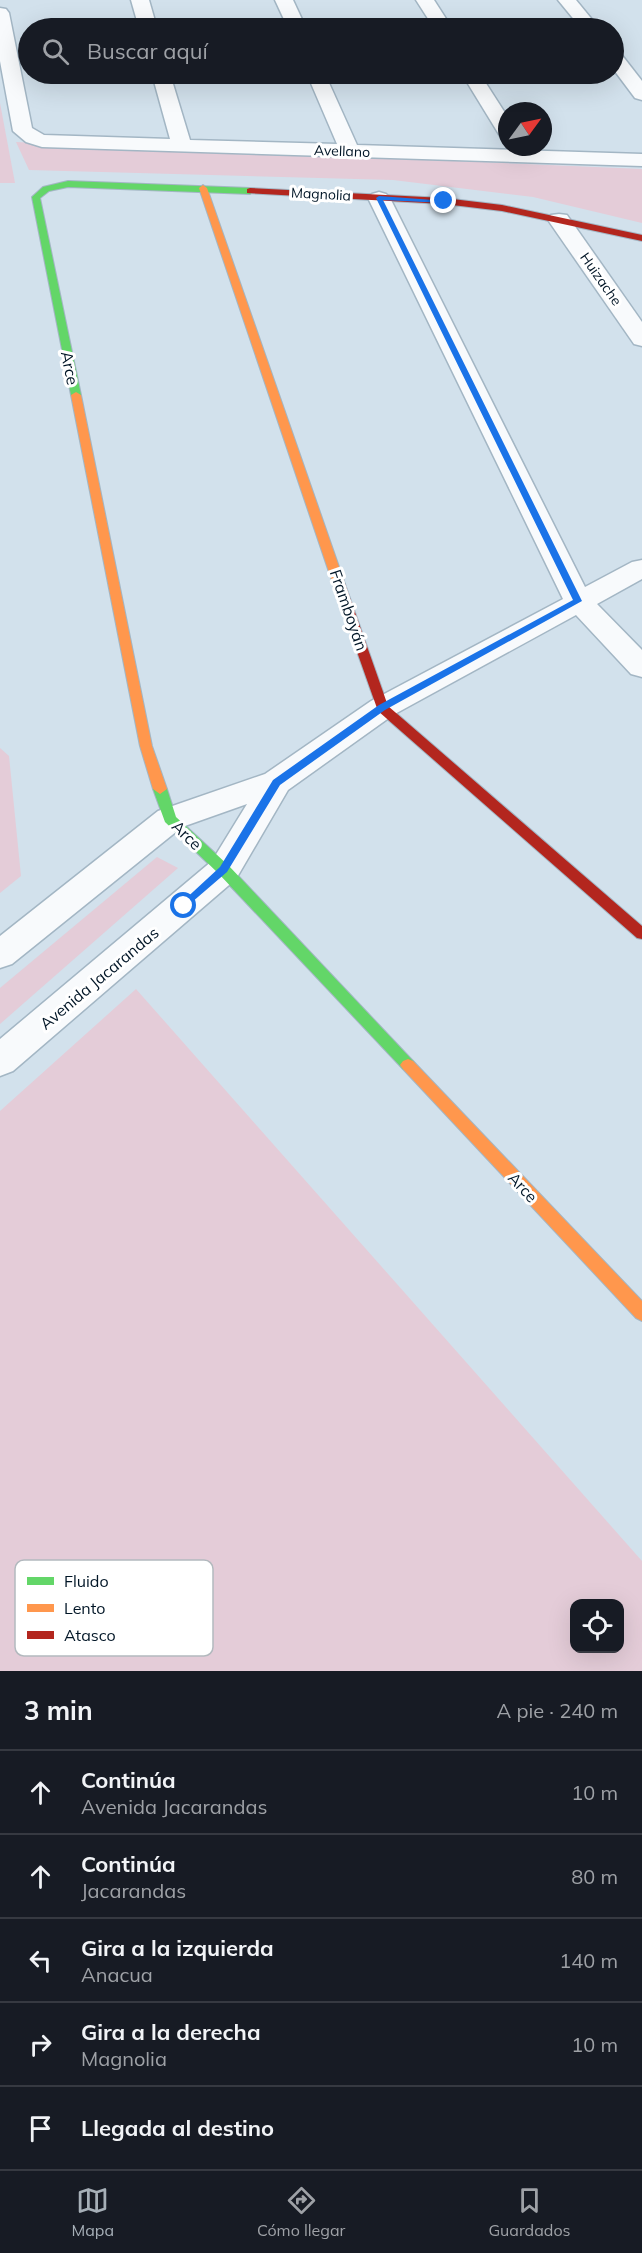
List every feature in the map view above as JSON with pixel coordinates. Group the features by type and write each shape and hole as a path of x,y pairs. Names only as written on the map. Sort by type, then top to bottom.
{"street":[{"path":"140,0 145,18"},
{"path":"284,0 292,18"},
{"path":"425,0 437,18"},
{"path":"567,0 582,18"},
{"name":"Avellano","path":"0,13 23,131 42,141 350,151 498,152"},
{"path":"624,71 642,94"},
{"path":"164,84 182,146"},
{"path":"320,84 350,151"},
{"path":"477,84 498,118"},
{"name":"Avellano","path":"552,154 642,160"},
{"name":"Magnolia","path":"68,183 444,201 491,207 642,238"},
{"name":"Arce","path":"68,183 46,189 36,197 146,746 170,819 224,870 642,1313"},
{"name":"Framboyán","path":"203,188 382,708"},
{"path":"379,198 578,601 642,666"},
{"name":"Huizache","path":"560,220 642,339"},
{"path":"0,955 170,819 276,783 382,708 642,568"},
{"path":"382,708 642,934"},
{"name":"Avenida Jacarandas","path":"0,1061 224,870 276,783"}],"shaded area":[{"path":"0,103 15,183 0,183"},
{"path":"16,142 642,169 642,223 533,197 393,180 29,170"},
{"path":"0,748 9,756 21,876 0,893"},
{"path":"157,857 178,868 0,1024 0,988"},
{"path":"136,989 642,1561 642,1671 0,1671 0,1111"}],"traffic: fast":[{"path":"76,395 36,197 46,189 68,184 250,191"},
{"path":"160,789 170,819 224,870 408,1065"}],"traffic: slow":[{"path":"203,188 339,584"},
{"path":"76,395 146,746 160,789"},
{"path":"408,1065 642,1313"}],"traffic: jam":[{"path":"250,191 444,201 502,208 642,238"},
{"path":"339,584 382,708 642,934"}],"route":[{"path":"184,906 224,870 276,783 382,708 578,601 379,198 444,201"}]}
